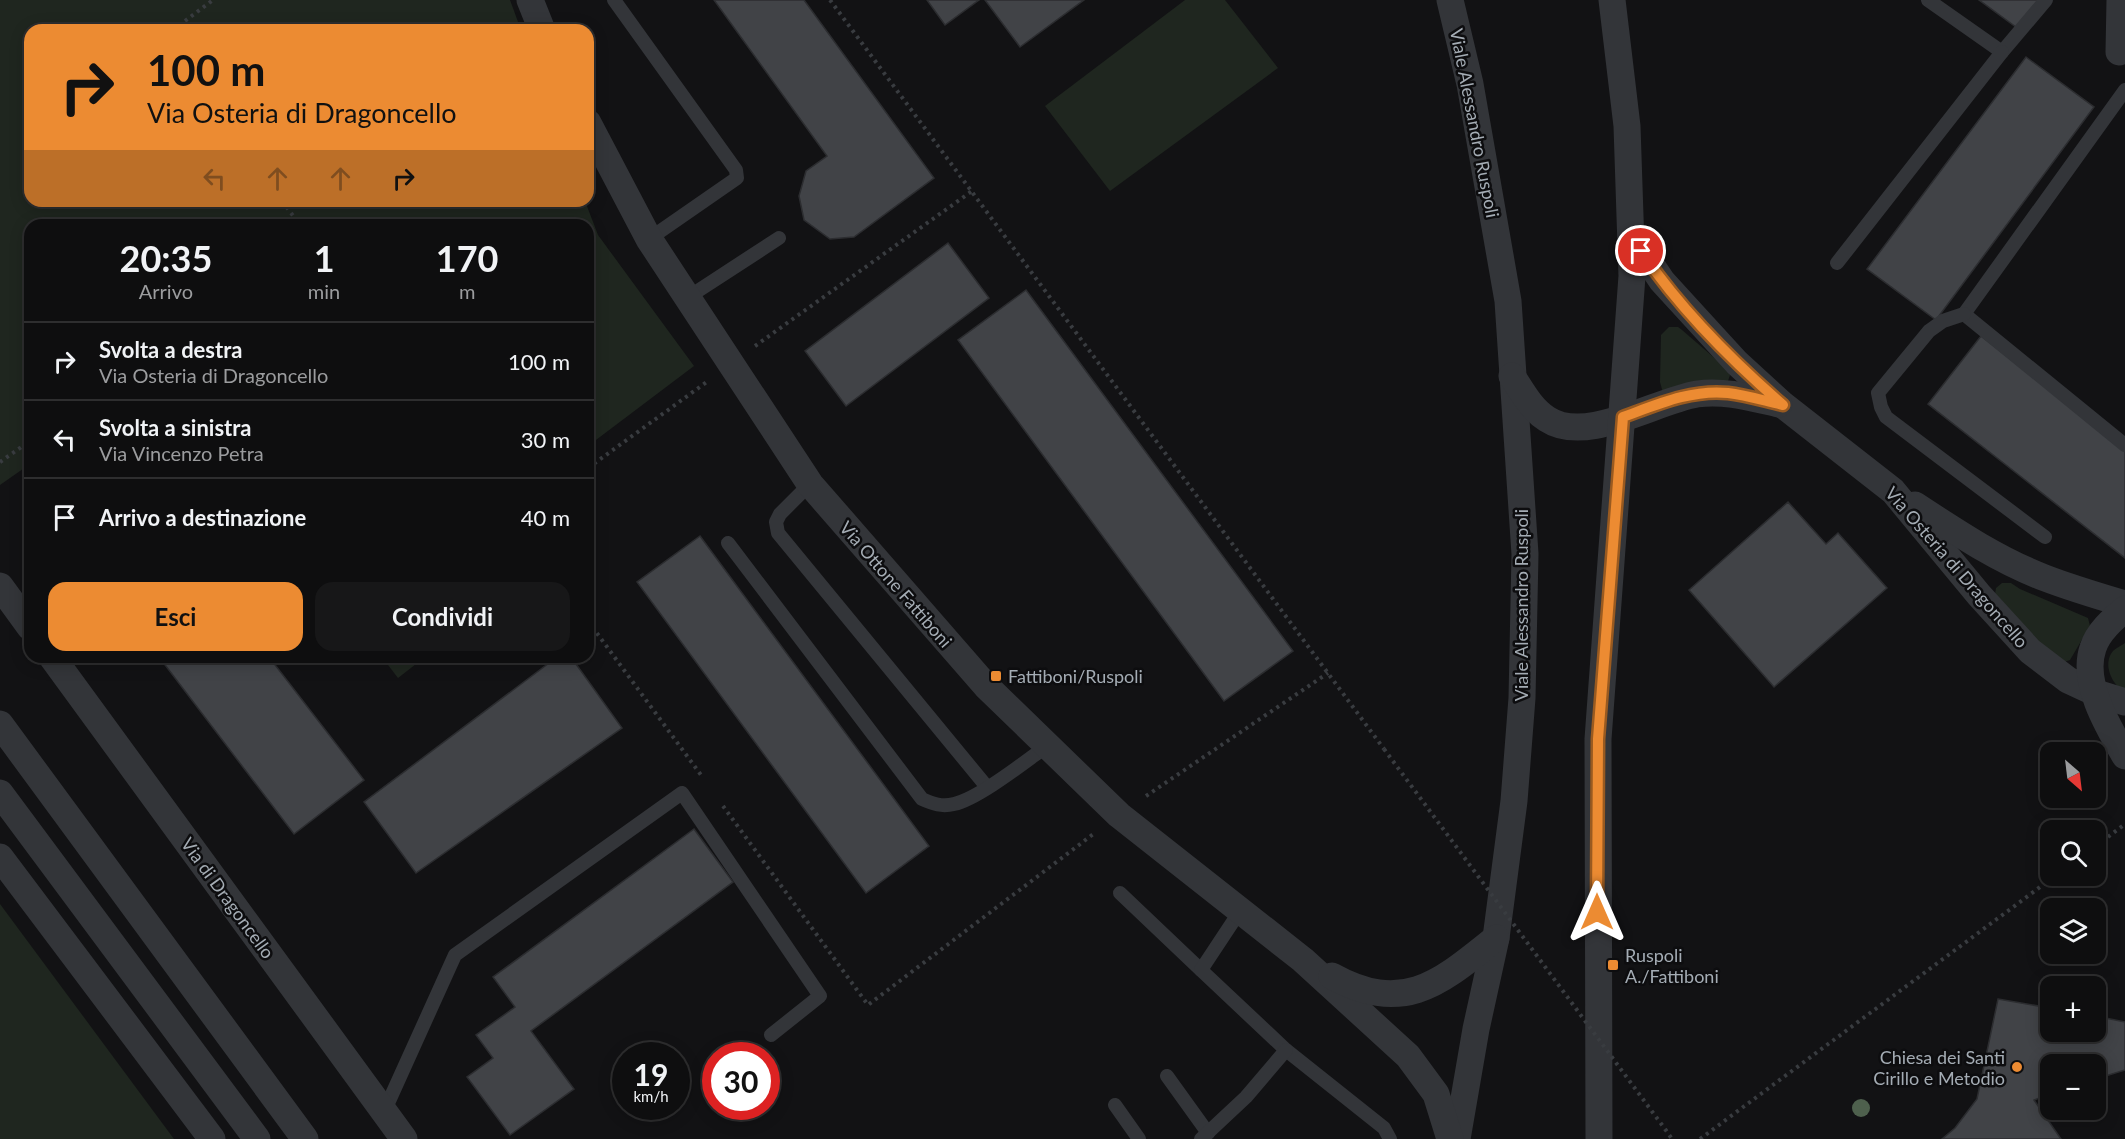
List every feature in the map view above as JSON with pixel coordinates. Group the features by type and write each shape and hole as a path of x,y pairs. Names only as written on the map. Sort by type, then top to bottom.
{"street":[{"path":"530,0 540,24"},
{"name":"Viale Alessandro Ruspoli","path":"1450,0 1470,84 1508,301 1525,554 1522,698 1514,801 1496,938 1476,1029 1457,1139"},
{"path":"1600,1136 1597,781 1601,694 1632,276 1627,126 1612,0"},
{"path":"2120,0 2122,55"},
{"name":"Via Ottone Fattiboni","path":"594,134 649,239 810,484 986,686 1047,746 1119,815 1303,960 1414,1063 1436,1094 1450,1139"},
{"path":"1631,235 1669,290 1737,363 1783,405"},
{"name":"Via Osteria di Dragoncello","path":"1512,375 1524,396 1536,410 1551,421 1570,426 1583,426 1623,417 1685,396 1712,393 1741,395 1783,405 1893,491 1985,603 2030,651 2068,680 2096,693 2125,702"},
{"path":"1893,491 1961,535 2024,569 2067,586 2125,604"},
{"path":"0,586 24,619"},
{"path":"2125,609 2110,622 2093,646 2091,671 2096,693 2110,729 2125,756"},
{"name":"Via di Dragoncello","path":"56,663 404,1139"},
{"path":"0,724 304,1139"},
{"path":"0,794 257,1139"},
{"path":"0,857 212,1139"},
{"name":"Via Ottone Fattiboni","path":"1303,960 1340,981 1366,991 1393,995 1406,994 1440,981 1496,938"}],"lane":[{"path":"614,0 736,170 737,178 649,239"},
{"path":"1928,0 2002,52"},
{"path":"1837,263 2002,52 2046,0"},
{"path":"2045,537 1886,417 1878,393 1929,331 1943,321 1964,314 2125,90"},
{"path":"687,298 779,238"},
{"path":"1964,314 2125,445"},
{"path":"810,484 780,514 776,522 778,532 987,787"},
{"path":"729,543 922,799 936,805 956,804 987,787 1047,746"},
{"path":"384,1112 455,955 682,793 820,996 771,1035"},
{"path":"1120,893 1286,1050 1384,1128 1390,1139"},
{"path":"1201,970 1240,911"},
{"path":"1167,1076 1205,1136 1246,1097 1286,1050"},
{"path":"1115,1105 1139,1139"}],"path":[{"path":"181,24 213,0"},
{"path":"830,0 1672,1139"},
{"path":"594,464 972,191"},
{"path":"0,462 24,445"},
{"path":"2106,838 2125,824"},
{"path":"1700,1139 2042,886"}],"shaded area":[{"path":"0,0 510,0 519,24 24,24 24,207 587,207 592,219 24,219 24,468 0,485"},
{"path":"1185,0 1225,0 1278,68 1110,191 1045,106"},
{"path":"594,225 598,235 694,366 594,441"},
{"path":"1669,327 1678,327 1726,368 1730,375 1727,384 1663,393 1660,382 1661,335"},
{"path":"2002,583 2011,583 2088,618 2090,626 2070,660 2058,664 1995,594 1996,588"},
{"path":"2125,643 2125,692 2120,689 2110,674 2108,662 2113,651"},
{"path":"387,663 417,663 398,678"},
{"path":"0,904 174,1139 0,1139"}],"building":[{"path":"714,0 804,0 934,178 854,237 830,239 804,220 799,196 806,171 827,156"},
{"path":"927,0 979,0 945,25"},
{"path":"985,0 1084,0 1020,47"},
{"path":"1979,0 2042,0 2020,30"},
{"path":"2026,57 2094,107 1936,320 1867,269"},
{"path":"948,243 989,298 846,406 805,351"},
{"path":"1026,290 1293,651 1224,701 958,340"},
{"path":"1981,336 2125,449 2125,558 1928,404"},
{"path":"1788,502 1826,544 1838,533 1887,588 1774,687 1689,590"},
{"path":"700,536 929,846 866,893 637,582"},
{"path":"164,663 274,663 364,780 294,834"},
{"path":"549,663 575,663 622,728 416,873 364,802"},
{"path":"694,829 733,882 531,1031 574,1089 510,1135 467,1077 493,1058 476,1035 515,1007 493,977"},
{"name":"Chiesa dei Santi Cirillo e Metodio","path":"1998,999 2040,1006 2040,1042 2106,1042 2106,1018 2125,1022 2125,1070 2106,1076 2106,1054 2040,1054 2040,1098 2034,1100 2040,1109 2040,1120 2048,1120 2061,1139 1942,1139 1955,1128 1977,1099"}],"place":[{"name":"Fattiboni/Ruspoli","path":"996,676"},
{"name":"Ruspoli A./Fattiboni","path":"1613,965"},
{"name":"Chiesa dei Santi Cirillo e Metodio","path":"2017,1067"}],"route":[{"path":"1597,912 1598,739 1623,417 1685,396 1698,394 1726,393 1783,405 1717,342 1662,281 1641,251"}]}
